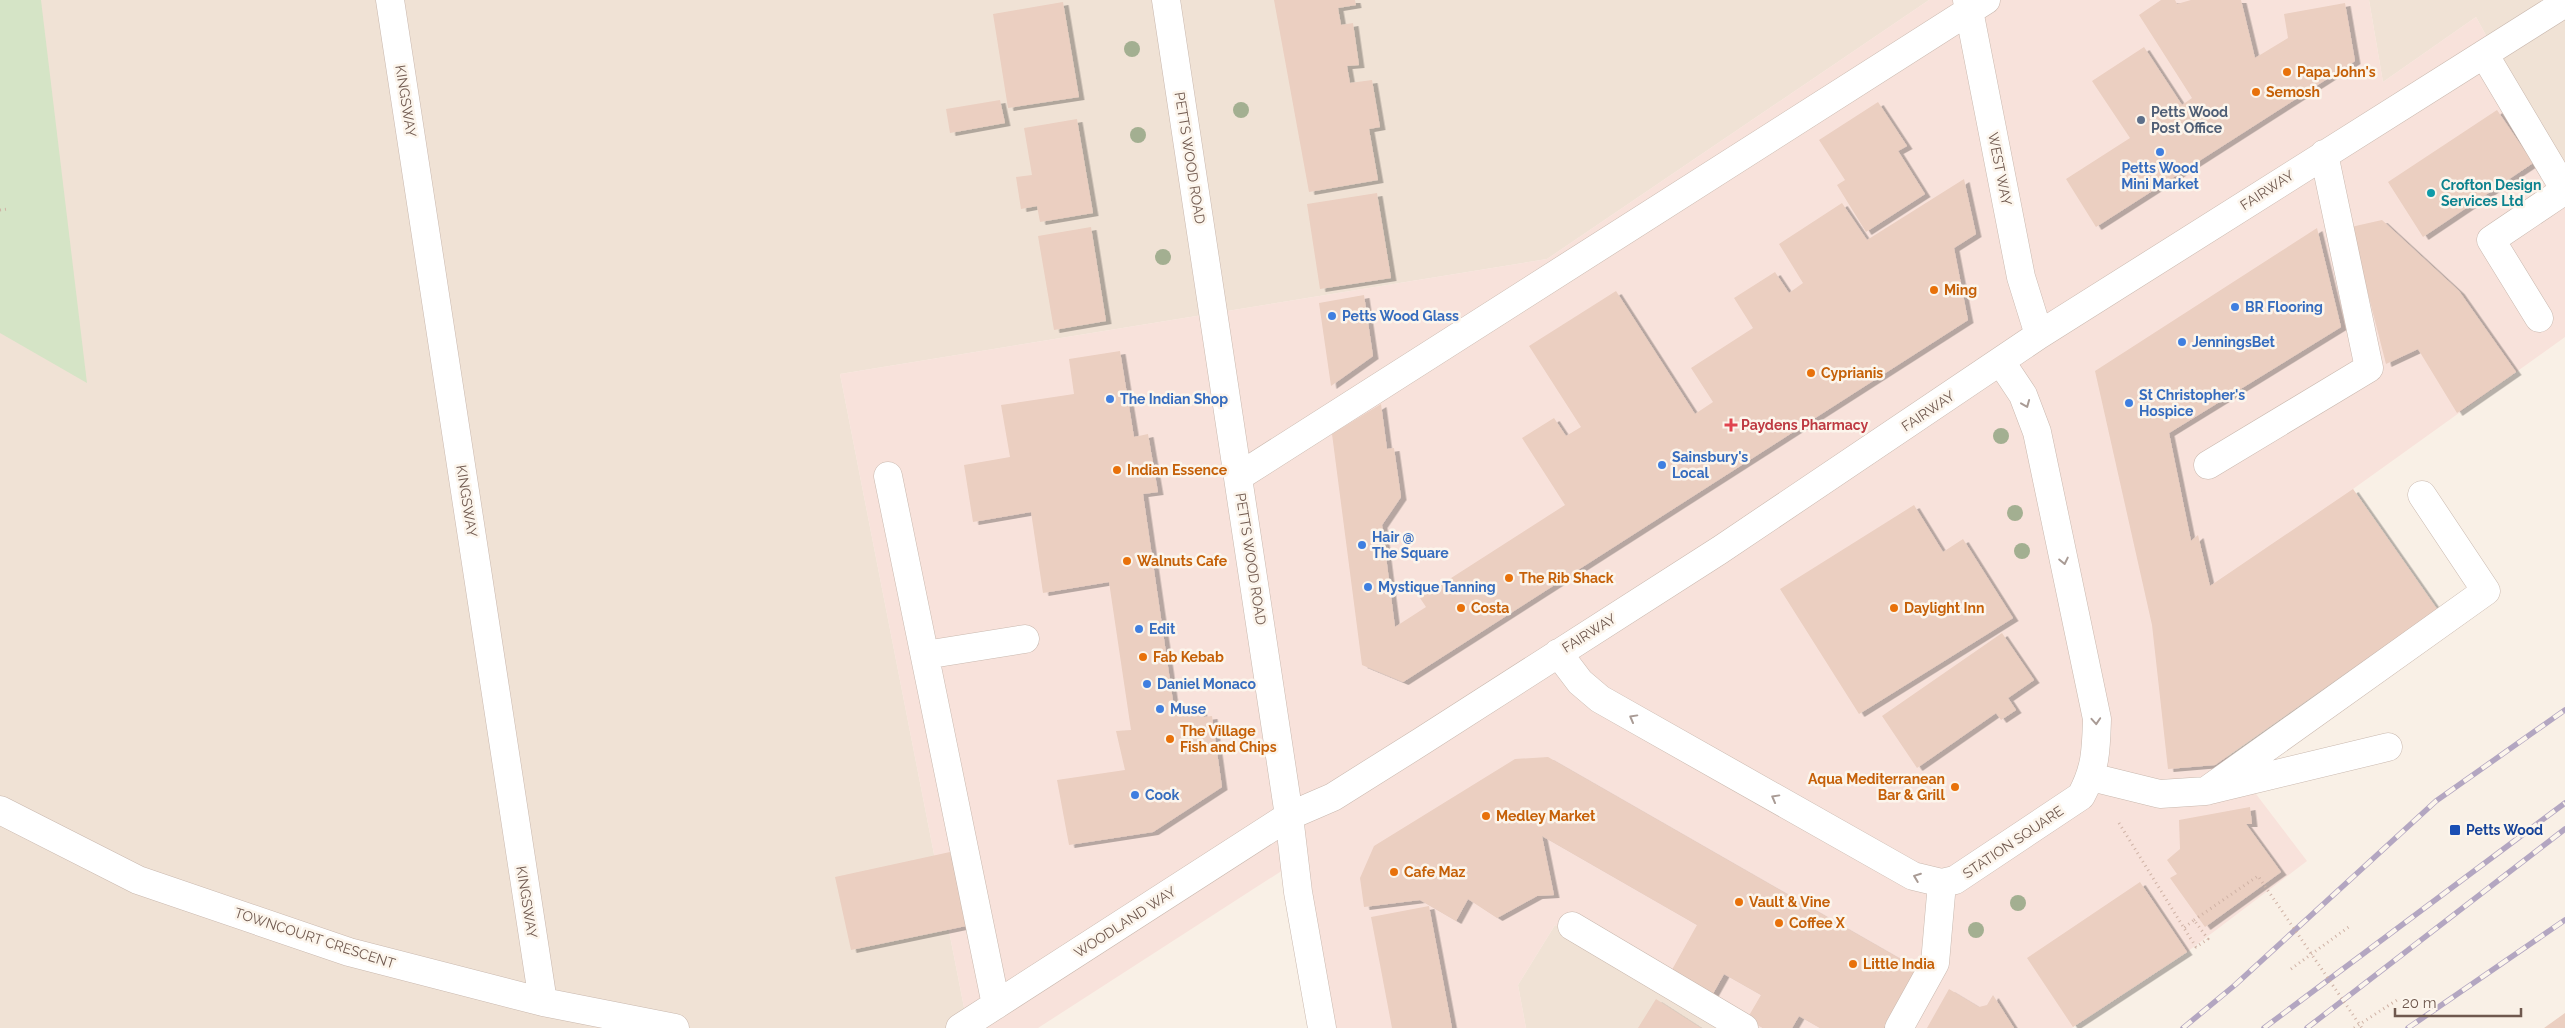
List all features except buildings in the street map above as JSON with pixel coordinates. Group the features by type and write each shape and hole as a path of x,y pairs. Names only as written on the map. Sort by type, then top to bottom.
{"street":[{"name":"KINGSWAY","path":"390,0 543,1002"},
{"name":"PETTS WOOD ROAD","path":"1166,0 1290,816 1298,892 1322,1028"},
{"path":"1238,477 1974,3"},
{"name":"WEST WAY","path":"1974,3 2021,277 2039,335"},
{"name":"FAIRWAY","path":"1290,816 1333,797 1720,550 2039,335 2565,3"},
{"path":"2484,54 2565,190 2491,240 2539,318"},
{"path":"2208,465 2369,368 2324,154"},
{"name":"STATION SQUARE","path":"1942,883 1966,874 2081,796 2091,778 2096,755 2097,719 2037,432 2022,395 2001,362"},
{"path":"888,476 996,1005"},
{"path":"2206,792 2486,591 2422,495"},
{"path":"925,655 1026,639"},
{"path":"1558,653 1580,682 1600,699 1913,876 1942,883 1935,964 1900,1028"},
{"path":"2091,778 2160,794 2206,792 2388,747"},
{"name":"TOWNCOURT CRESCENT","path":"0,810 138,880 349,952 543,1002 676,1028"},
{"name":"WOODLAND WAY","path":"960,1028 1290,816"},
{"path":"1572,926 1744,1028"}],"path":[{"path":"0,210 8,209"},
{"path":"2091,778 2196,947 2208,939 2194,920"},
{"path":"2184,928 2258,876 2361,1026"},
{"path":"2291,969 2350,926"},
{"path":"2354,1028 2361,1026 2400,998"}],"shaded area":[{"path":"0,0 1929,0 1547,259 840,374 968,1028 0,1028"},
{"path":"1929,0 2369,0 2383,82 2476,17 2565,180 2565,337 2353,489 2437,609 2227,756 2307,861 2187,952 2072,1028 1721,1028 1555,925 1518,985 1526,1028 1330,1028 1297,861 1038,1028 968,1028 840,374 1547,259"},
{"path":"2369,0 2565,0 2565,180 2476,17 2383,82"},
{"path":"1555,925 1721,1028 1526,1028 1518,985"}],"green space":[{"path":"0,0 41,0 87,383 0,333"}],"railway":[{"path":"2183,1028 2235,985 2436,801 2565,710"},
{"path":"2264,1028 2565,803"},
{"path":"2307,1028 2565,829"},
{"path":"2408,1028 2565,920"}],"place":[{"name":"Papa John's","path":"2287,72"},
{"name":"Semosh","path":"2256,92"},
{"name":"Petts Wood Post Office","path":"2141,120"},
{"name":"Petts Wood Mini Market","path":"2160,152"},
{"name":"Crofton Design Services Ltd","path":"2431,193"},
{"name":"Ming","path":"1934,290"},
{"name":"BR Flooring","path":"2235,307"},
{"name":"Petts Wood Glass","path":"1332,316"},
{"name":"JenningsBet","path":"2182,342"},
{"name":"Cyprianis","path":"1811,373"},
{"name":"The Indian Shop","path":"1110,399"},
{"name":"St Christopher's Hospice","path":"2129,403"},
{"name":"Paydens Pharmacy","path":"1731,425"},
{"name":"Sainsbury's Local","path":"1662,465"},
{"name":"Indian Essence","path":"1117,470"},
{"name":"Hair @ The Square","path":"1362,545"},
{"name":"Walnuts Cafe","path":"1127,561"},
{"name":"The Rib Shack","path":"1509,578"},
{"name":"Mystique Tanning","path":"1368,587"},
{"name":"Costa","path":"1461,608"},
{"name":"Daylight Inn","path":"1894,608"},
{"name":"Edit","path":"1139,629"},
{"name":"Fab Kebab","path":"1143,657"},
{"name":"Daniel Monaco","path":"1147,684"},
{"name":"Muse","path":"1160,709"},
{"name":"The Village Fish and Chips","path":"1170,739"},
{"name":"Aqua Mediterranean Bar & Grill","path":"1955,787"},
{"name":"Cook","path":"1135,795"},
{"name":"Medley Market","path":"1486,816"},
{"name":"Petts Wood","path":"2455,830"},
{"name":"Cafe Maz","path":"1394,872"},
{"name":"Vault & Vine","path":"1739,902"},
{"name":"Coffee X","path":"1779,923"},
{"name":"Little India","path":"1853,964"}]}
